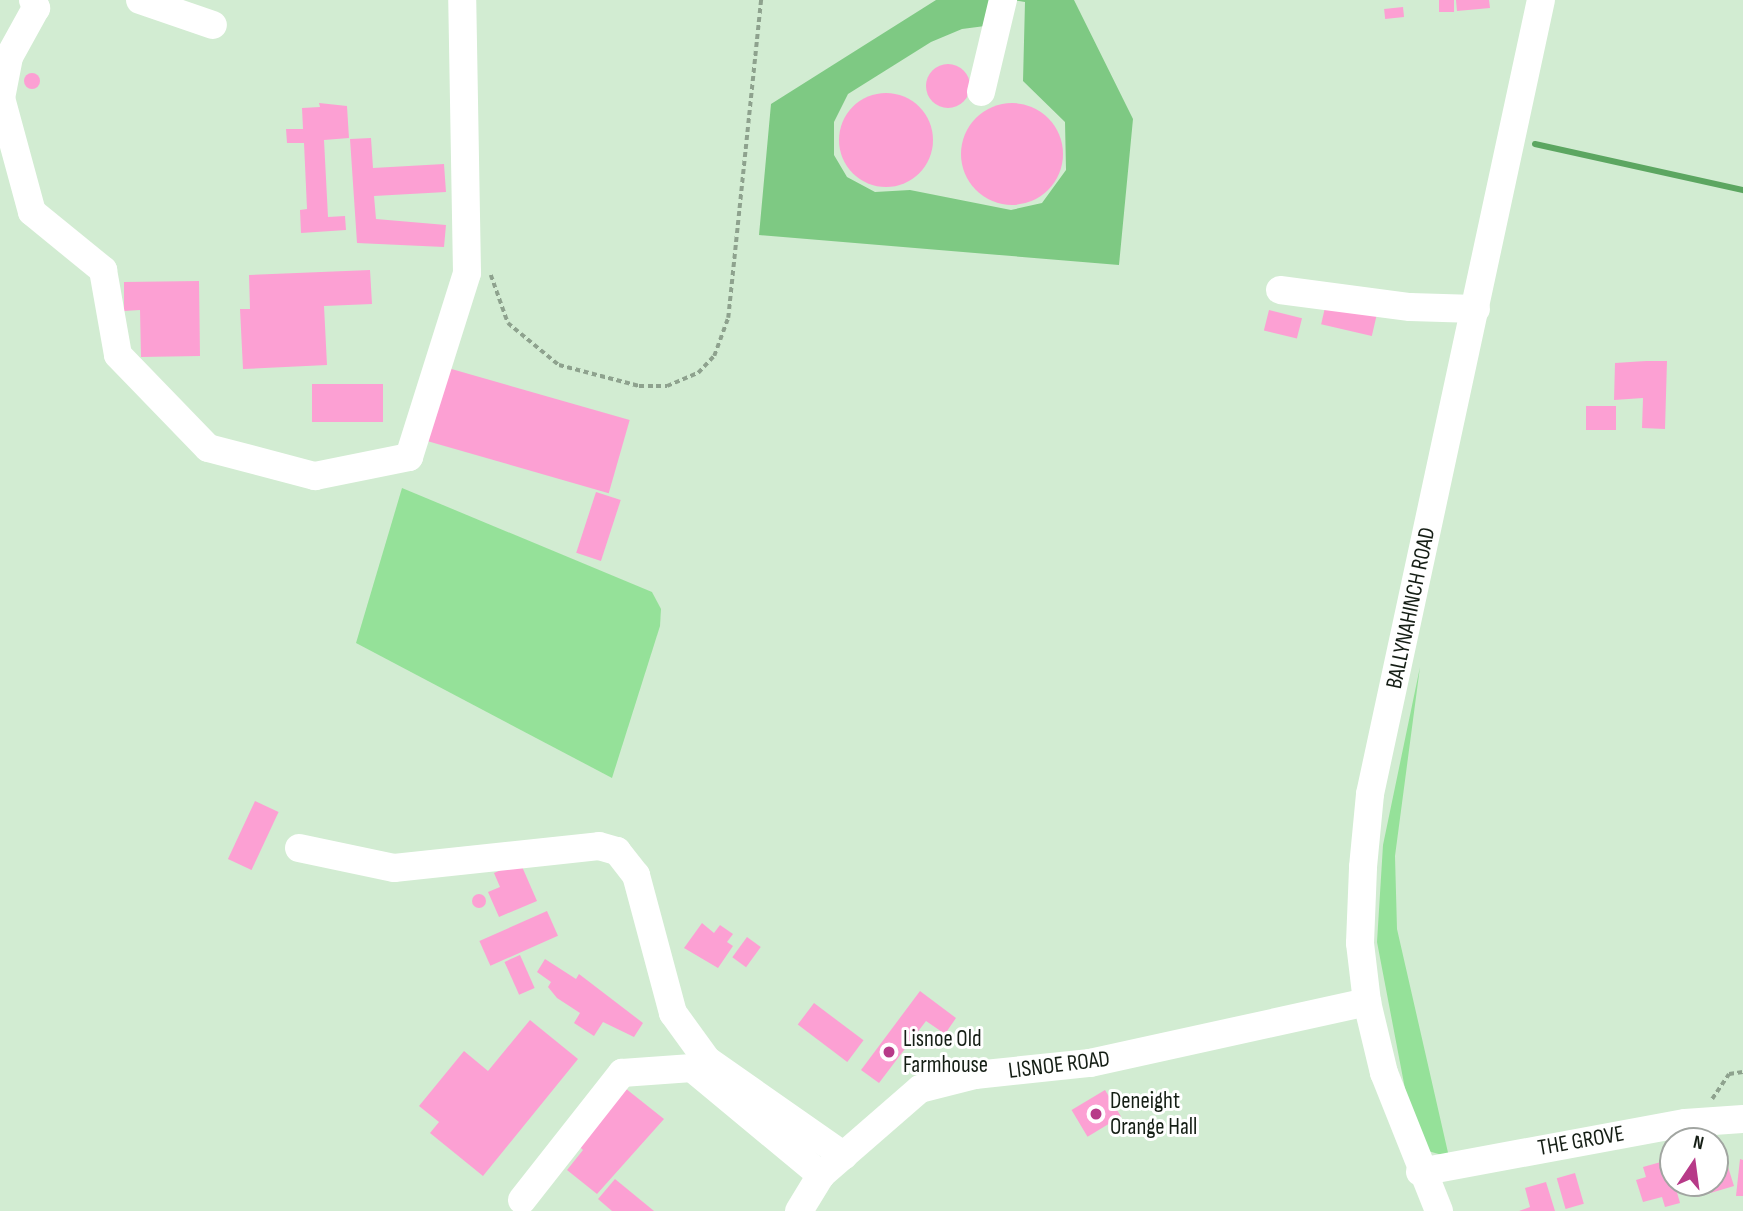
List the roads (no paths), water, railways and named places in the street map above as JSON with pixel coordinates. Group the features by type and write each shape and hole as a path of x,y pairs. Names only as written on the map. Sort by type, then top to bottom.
{"street":[{"path":"33,0 36,8 9,58 1,98 32,212 103,270 118,355 208,448 315,476 409,457 467,273 462,0"},
{"path":"140,0 213,24"},
{"path":"981,92 1003,0"},
{"name":"BALLYNAHINCH ROAD","path":"1440,1211 1420,1172 1384,1073 1367,1002 1360,943 1370,794 1541,0"},
{"path":"1280,290 1410,307 1476,309"},
{"path":"299,848 394,868 599,846 617,851 636,875 673,1013 707,1060 845,1156"},
{"name":"LISNOE ROAD","path":"799,1211 821,1175 920,1089 975,1075 1090,1063 1367,1002"},
{"path":"522,1200 622,1073 692,1068 821,1175"},
{"name":"THE GROVE","path":"1420,1172 1707,1121 1743,1119"}],"waterway":[{"path":"1535,144 1743,190"}],"place":[{"name":"Lisnoe Old Farmhouse","path":"889,1052"},
{"name":"Deneight Orange Hall","path":"1096,1114"}]}
